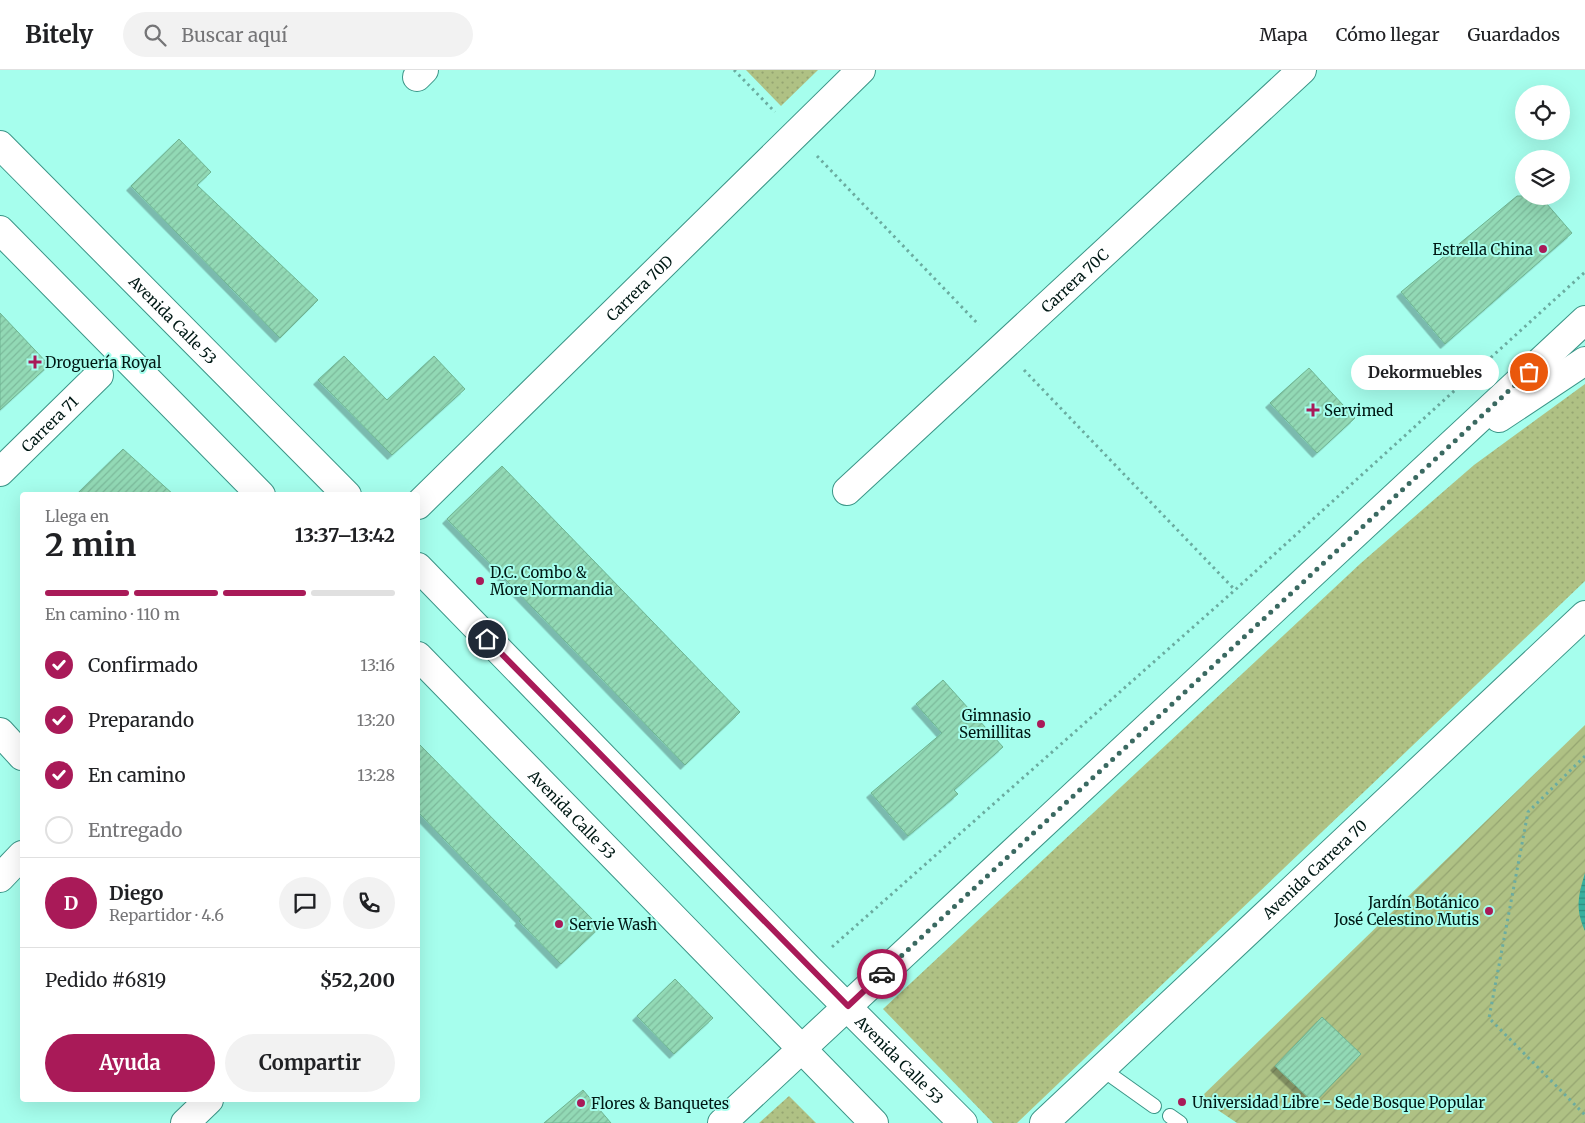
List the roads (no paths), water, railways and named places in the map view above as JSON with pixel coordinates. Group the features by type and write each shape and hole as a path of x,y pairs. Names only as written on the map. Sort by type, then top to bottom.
{"main road":[{"name":"Carrera 70D","path":"420,503 861,70"},
{"name":"Carrera 70C","path":"848,491 1302,70"},
{"name":"Avenida Calle 53","path":"0,144 344,492"},
{"path":"0,230 258,492"},
{"path":"722,1123 1585,320"},
{"path":"1430,464 1585,361"},
{"name":"Carrera 71","path":"0,472 99,375"},
{"name":"Avenida Calle 53","path":"420,569 963,1123"},
{"name":"Avenida Carrera 70","path":"1044,1123 1585,615"},
{"name":"Avenida Calle 53","path":"420,658 874,1123"},
{"path":"0,732 20,754"},
{"path":"0,878 20,857"},
{"path":"185,1123 207,1102"}],"lane":[{"path":"1102,1069 1154,1106"}],"place":[{"name":"Estrella China","path":"1543,249"},
{"name":"Droguería Royal","path":"35,362"},
{"name":"Dekormuebles","path":"1529,372"},
{"name":"Servimed","path":"1313,410"},
{"name":"D.C. Combo & More Normandia","path":"480,581"},
{"name":"Gimnasio Semillitas","path":"1041,724"},
{"name":"Jardín Botánico José Celestino Mutis","path":"1489,911"},
{"name":"Servie Wash","path":"559,924"},
{"name":"Universidad Libre - Sede Bosque Popular","path":"1182,1102"},
{"name":"Flores & Banquetes","path":"581,1103"}]}
